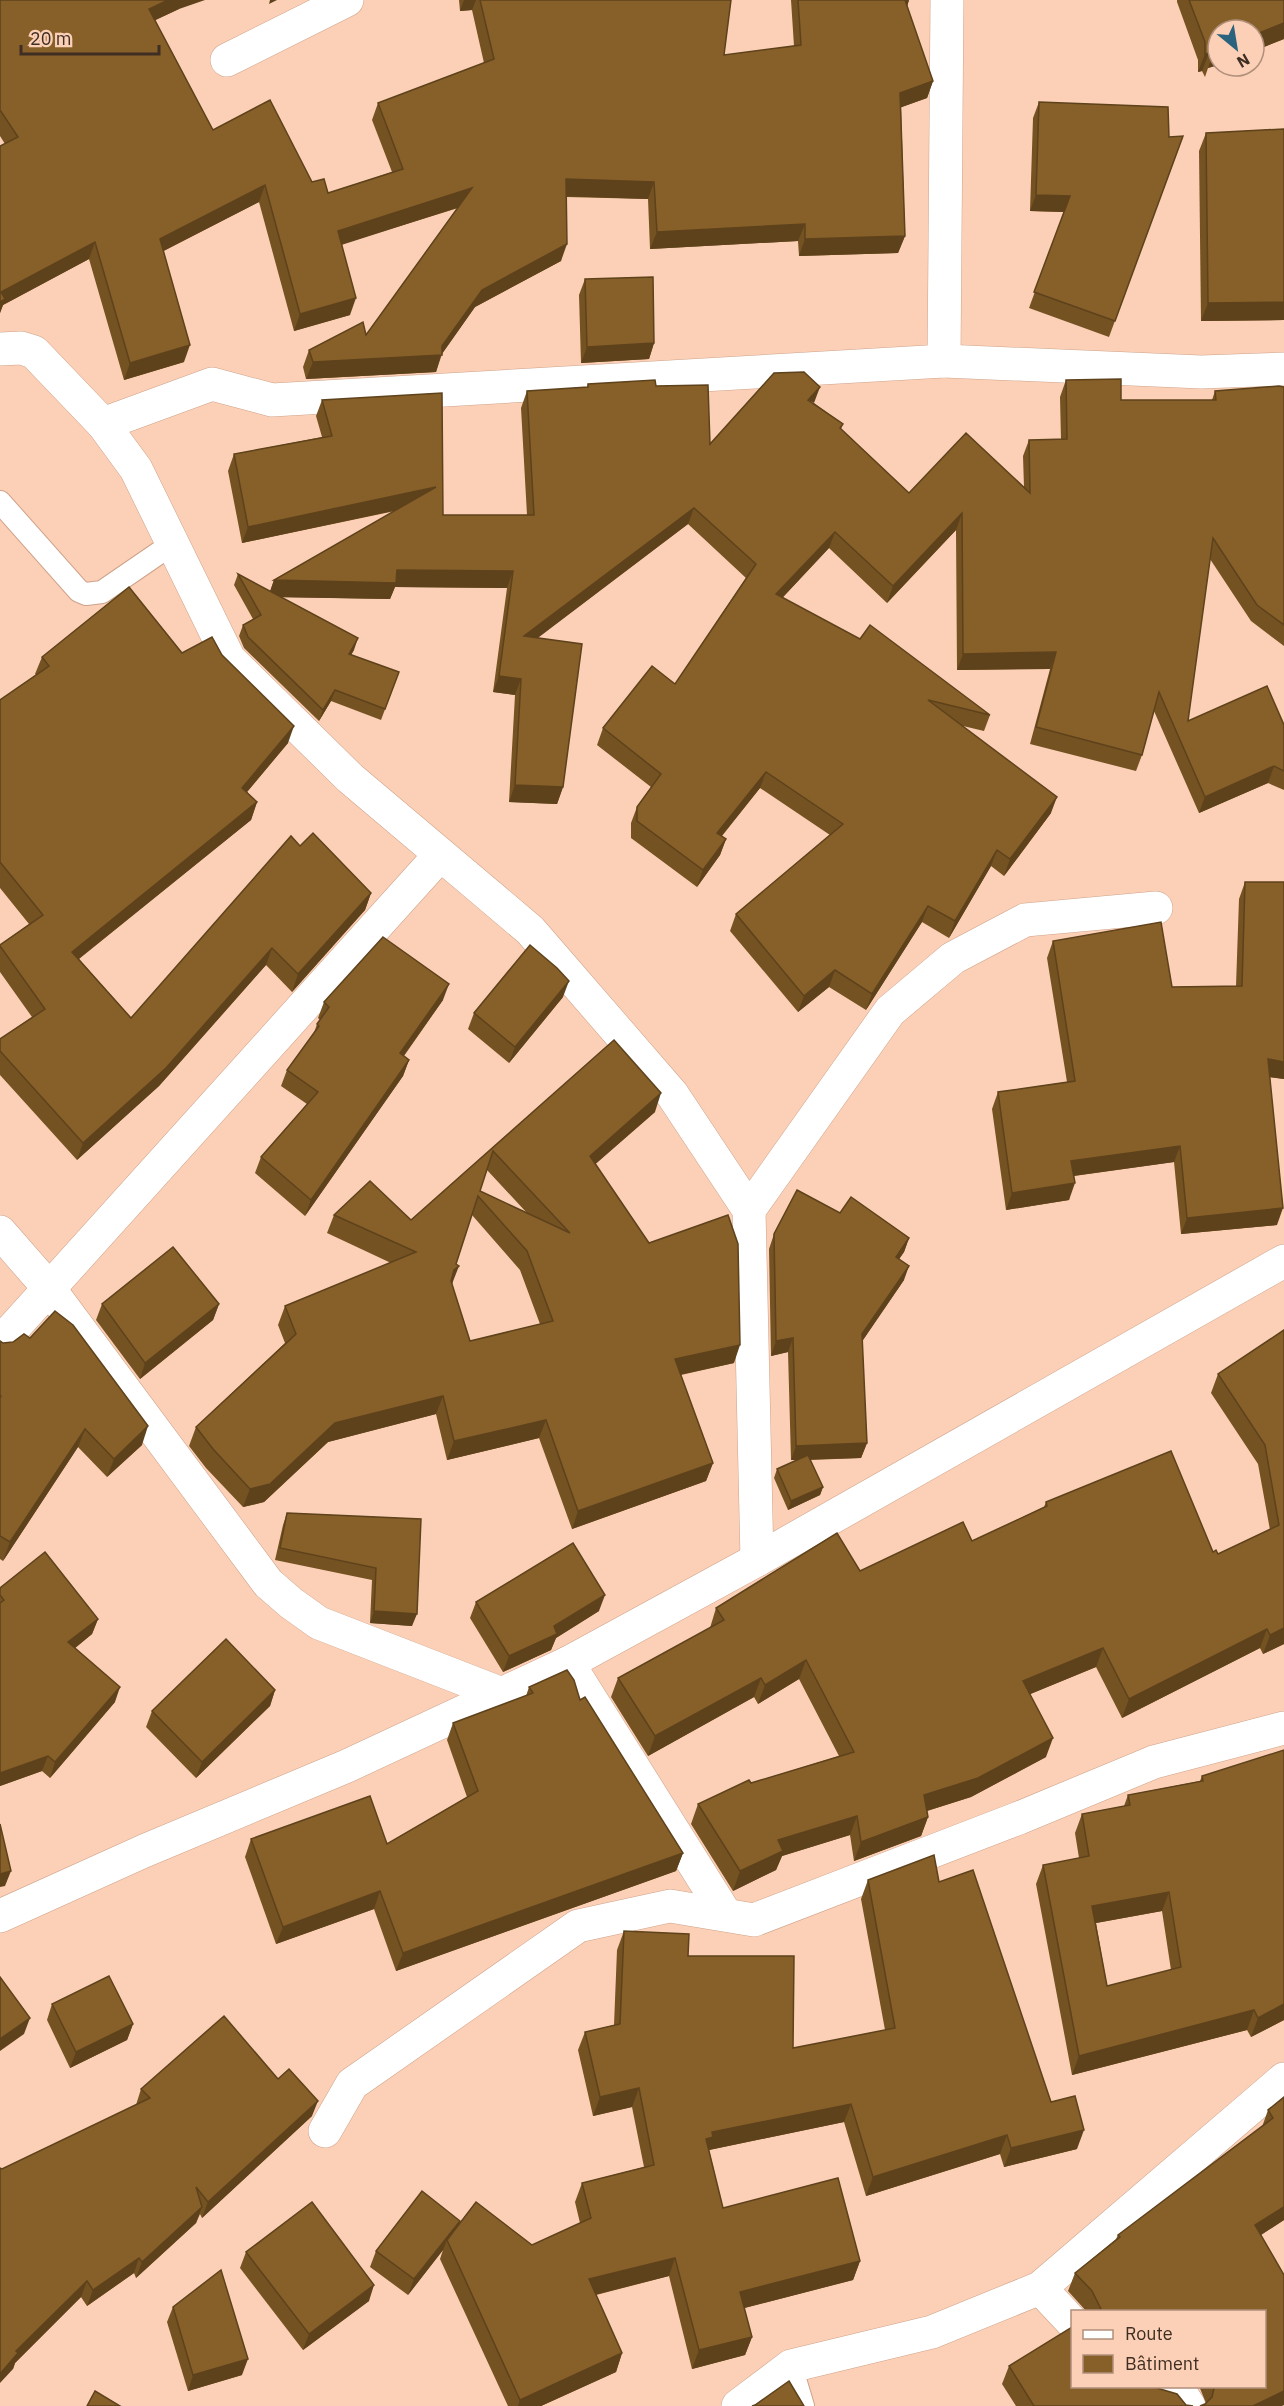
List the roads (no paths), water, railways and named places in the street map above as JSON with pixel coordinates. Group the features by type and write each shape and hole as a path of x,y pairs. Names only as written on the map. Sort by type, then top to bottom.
{"street":[{"path":"227,60 347,0"},
{"path":"944,361 947,0"},
{"path":"0,350 21,348 34,352 103,424 136,469 229,659 350,778 531,930 672,1094 749,1210 757,1560"},
{"path":"103,424 212,384 272,400 944,361 1201,372 1284,369"},
{"path":"0,1343 48,1287 440,855"},
{"path":"749,1210 890,1011 953,958 1025,920 1156,908"},
{"path":"0,1232 48,1287 268,1583 319,1623 502,1694"},
{"path":"0,1917 144,1851 347,1766 568,1663 757,1560 1284,1261"},
{"path":"568,1663 726,1915"},
{"path":"325,2131 352,2084 578,1926 670,1906 754,1920 1019,1818 1154,1762 1284,1728"},
{"path":"738,2406 791,2366 932,2332 1040,2288 1284,2079"},
{"path":"1040,2288 1071,2321"},
{"path":"1156,2388 1182,2395 1188,2406"}],"lane":[{"path":"0,502 79,591 86,594 102,592 172,544"},
{"path":"791,2366 802,2406"}]}
